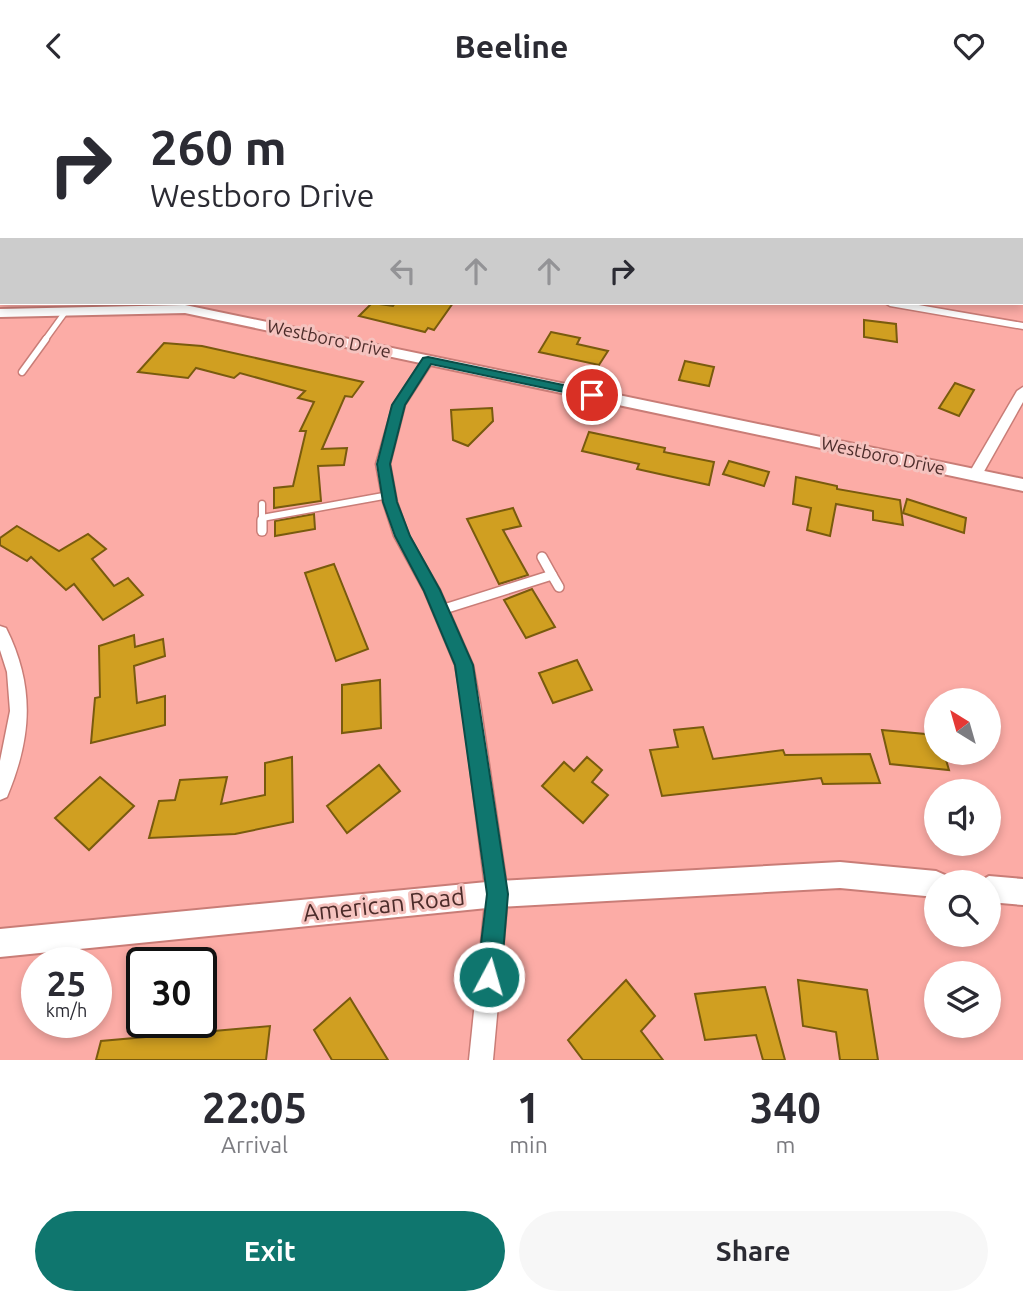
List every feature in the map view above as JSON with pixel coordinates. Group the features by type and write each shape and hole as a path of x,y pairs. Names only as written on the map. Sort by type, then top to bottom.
{"street":[{"path":"902,305 1023,326"},
{"name":"Westboro Drive","path":"0,313 189,306 428,360 1023,485"},
{"path":"428,360 399,405 383,464 389,495 402,536 440,610 464,665 498,894 481,1060"},
{"path":"975,475 1023,391"},
{"path":"0,633 14,661 20,693 18,732 0,790"},
{"name":"American Road","path":"0,943 498,894 840,875 924,883"},
{"path":"1001,889 1023,892"}],"lane":[{"path":"22,372 66,311"},
{"path":"262,518 389,495"},
{"path":"262,504 262,531"},
{"path":"542,557 559,587"},
{"path":"440,610 552,575"}],"building":[{"path":"370,305 452,305 434,330 428,328 425,332 359,316"},
{"path":"864,320 896,324 897,342 864,337"},
{"path":"551,332 580,338 577,344 608,351 599,365 539,352"},
{"path":"164,343 202,346 363,382 352,397 345,396 322,449 347,448 344,465 318,466 321,501 274,508 274,488 293,486 306,431 300,431 314,402 298,398 305,391 240,373 234,378 196,368 188,378 138,372"},
{"path":"685,361 714,367 709,386 679,380"},
{"path":"955,383 974,390 959,416 939,408"},
{"path":"492,408 493,421 468,446 453,440 451,410"},
{"path":"589,432 665,448 664,452 714,462 709,485 637,469 639,464 582,451"},
{"path":"729,461 769,472 764,486 723,474"},
{"path":"796,477 837,486 837,489 900,500 903,525 873,520 873,511 836,504 830,536 807,530 811,508 793,504"},
{"path":"907,499 966,518 964,533 903,513"},
{"path":"513,508 521,526 503,530 528,575 499,584 467,519"},
{"path":"314,514 315,529 275,536 275,521"},
{"path":"17,526 59,551 88,534 106,549 92,559 114,586 128,578 143,595 103,620 74,584 66,590 31,557 27,561 0,545 0,538"},
{"path":"334,564 368,649 336,661 305,573"},
{"path":"532,589 555,627 526,638 504,600"},
{"path":"134,635 135,647 163,639 165,656 134,666 137,703 165,696 165,725 91,743 95,698 100,697 99,646"},
{"path":"577,660 592,690 553,703 539,673"},
{"path":"380,680 381,728 342,733 342,685"},
{"path":"703,727 713,759 783,750 785,755 870,754 880,783 823,784 821,778 662,796 650,750 678,747 674,730"},
{"path":"882,730 924,734 924,765 948,765 949,770 890,764"},
{"path":"292,757 293,822 235,834 149,838 159,801 175,800 180,780 227,777 221,804 265,795 265,763"},
{"path":"587,757 602,770 592,782 608,795 583,823 542,786 564,762 574,771"},
{"path":"379,765 400,791 347,833 327,806"},
{"path":"100,777 134,806 89,850 55,818"},
{"path":"626,980 655,1016 641,1031 663,1060 583,1060 568,1040"},
{"path":"798,980 867,990 878,1060 840,1060 836,1032 803,1026"},
{"path":"765,987 785,1060 763,1060 756,1035 705,1040 695,994"},
{"path":"350,998 388,1060 332,1060 314,1030"},
{"path":"270,1026 266,1060 96,1060 101,1041 135,1038 217,1038 217,1031"}],"route":[{"path":"489,977 498,894 464,665 432,590 402,536 390,502 383,464 399,405 428,360 592,395"}]}
